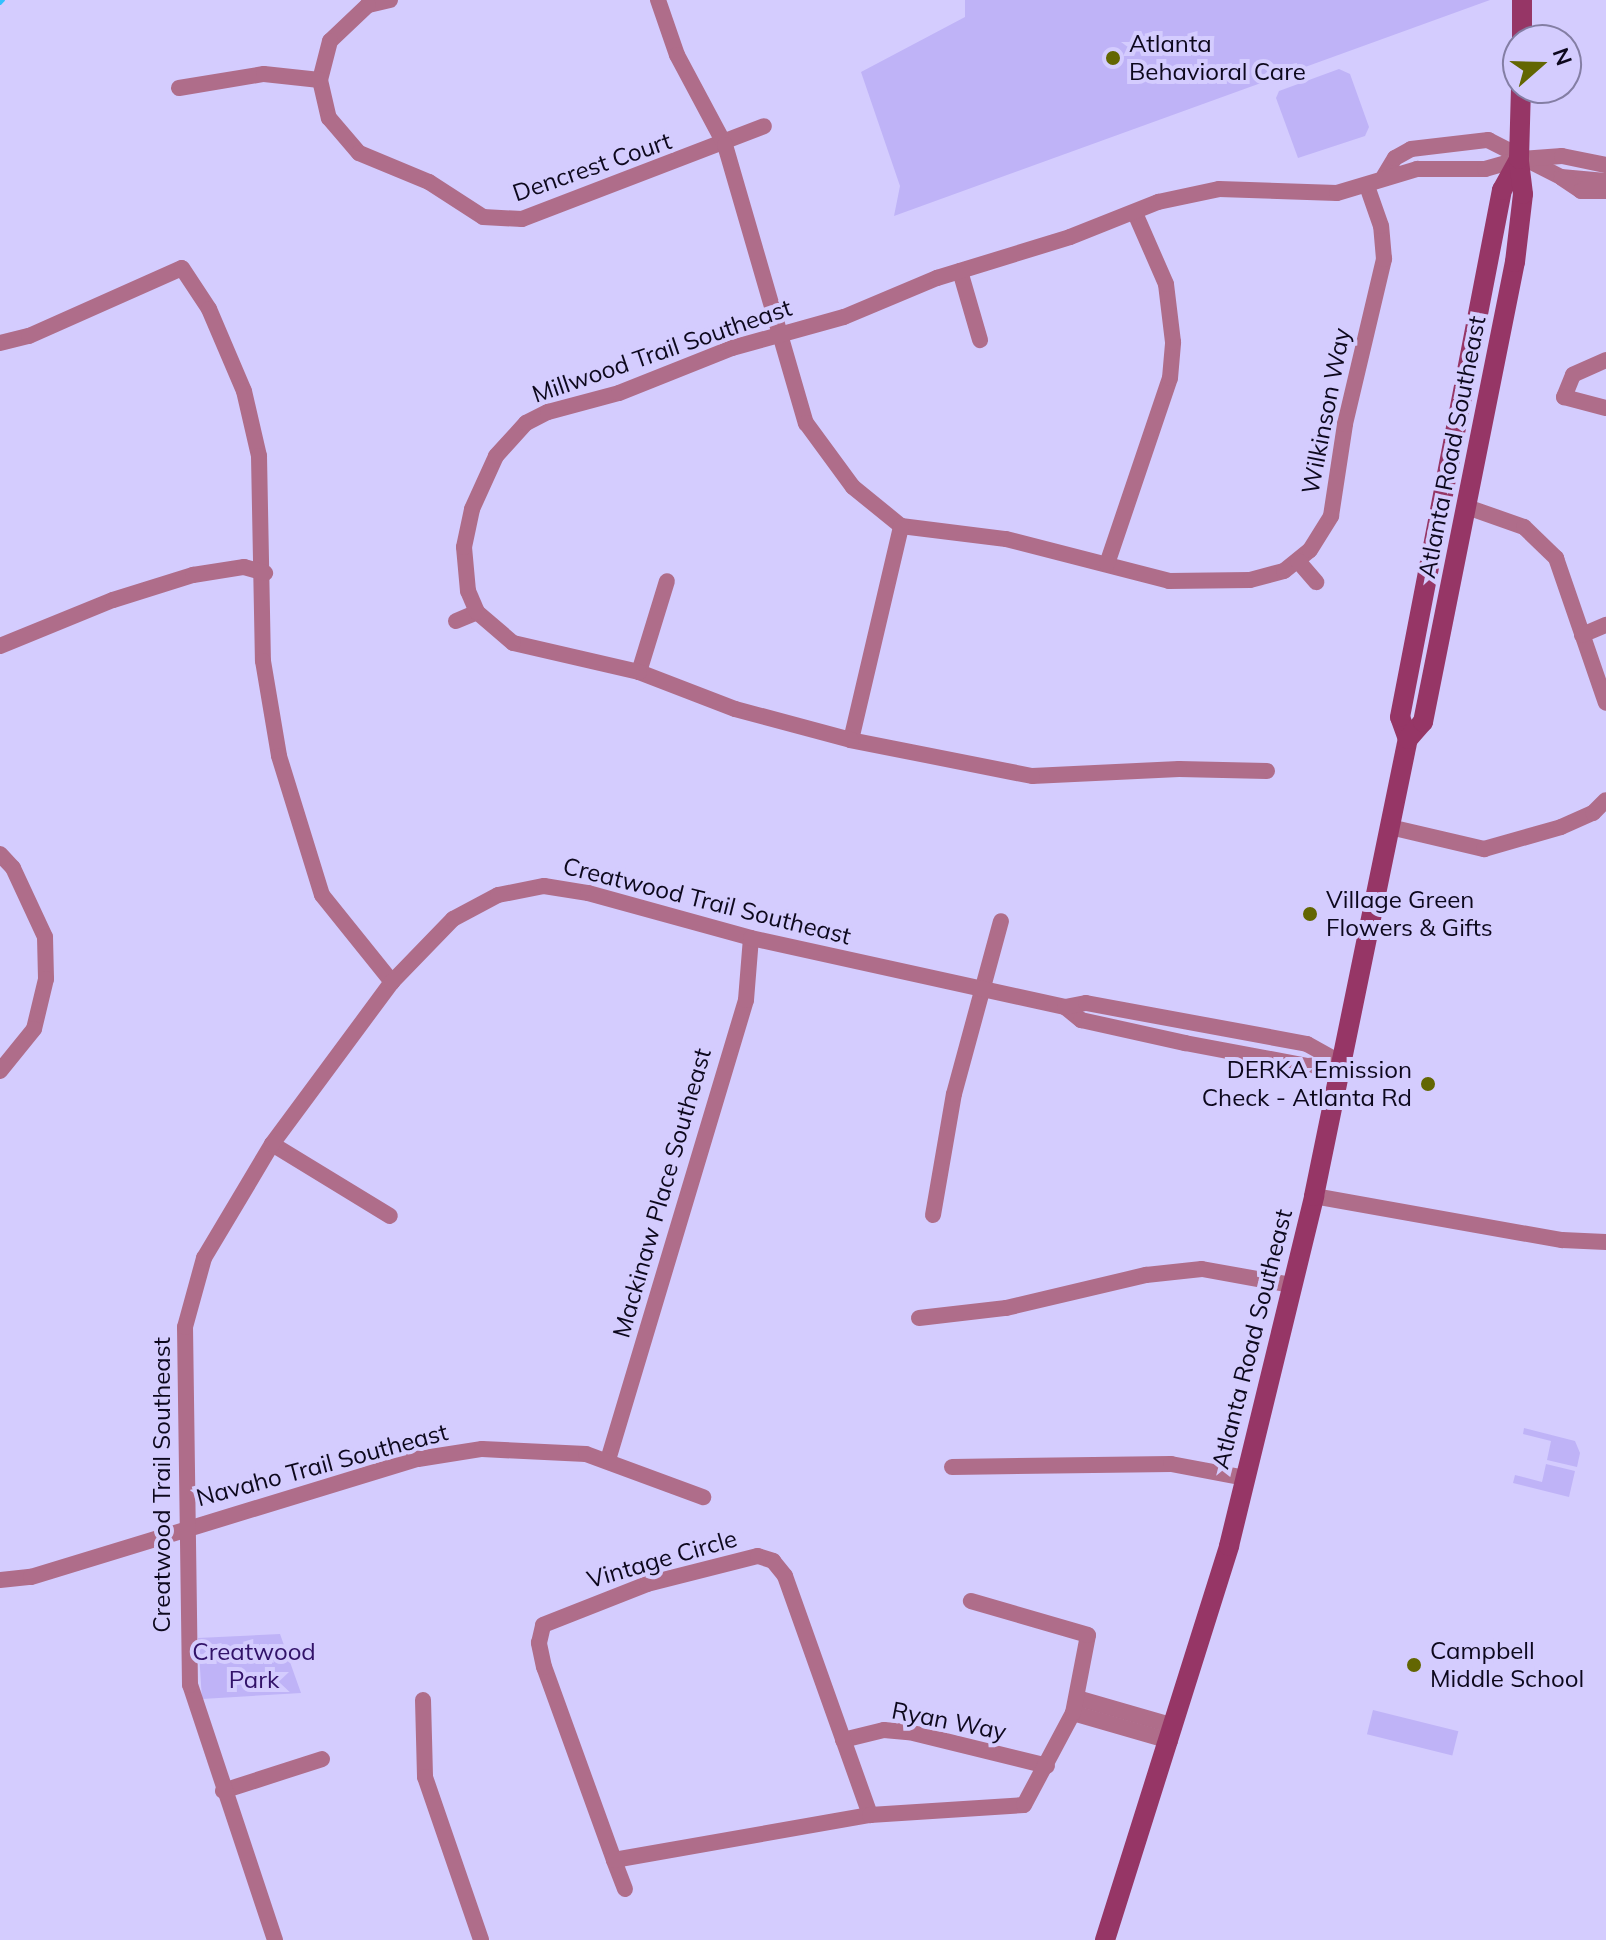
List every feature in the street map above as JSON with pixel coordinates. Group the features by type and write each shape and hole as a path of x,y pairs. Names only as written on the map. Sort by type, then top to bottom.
{"main road":[{"path":"1522,0 1522,24"},
{"name":"Atlanta Road Southeast","path":"1107,1939 1216,1598 1314,1196 1408,739 1423,722 1515,262 1523,194 1519,159 1521,104"},
{"name":"Atlanta Road Southeast","path":"1408,739 1400,717 1502,190 1519,159"}],"street":[{"name":"Dencrest Court","path":"390,0 368,5 344,23 330,41 320,80 329,118 359,153 429,182 468,211 501,221 522,219 725,145 764,126"},
{"path":"658,0 677,55 725,145 801,410 818,445 853,487 901,526 851,740"},
{"path":"179,88 264,74 320,80"},
{"name":"Millwood Trail Southeast","path":"1384,176 1395,158 1427,145 1488,140 1519,159"},
{"path":"1519,159 1562,156 1606,165"},
{"path":"1519,159 1561,177 1581,191 1606,191"},
{"name":"Millwood Trail Southeast","path":"477,612 464,567 472,509 496,456 526,423 779,336 844,317 960,271 1135,213 1158,202 1219,189 1337,193 1367,186 1384,176 1437,165 1485,169 1519,159"},
{"path":"1561,177 1606,181"},
{"name":"Wilkinson Way","path":"901,526 1006,539 1169,581 1268,577 1298,561 1331,516 1345,424 1384,259 1381,226 1367,186"},
{"path":"1107,564 1170,378 1173,342 1166,284 1135,213"},
{"path":"0,343 29,336 182,268 209,309 244,391 259,456 265,573 263,661 279,756 322,895 392,982"},
{"path":"960,271 980,340"},
{"path":"1606,360 1573,375 1564,397 1606,408"},
{"path":"1467,507 1524,527 1544,542 1556,558 1606,703"},
{"path":"1298,561 1316,582"},
{"path":"0,646 113,600 193,575 244,567 265,573"},
{"path":"639,672 667,581"},
{"path":"456,621 477,612 513,643 639,672 735,709 851,740 1053,777 1179,769 1267,771"},
{"path":"1582,635 1606,625"},
{"path":"1390,827 1484,849 1561,827 1593,813 1606,800"},
{"path":"0,854 13,868 45,937 46,979 34,1029 0,1071"},
{"name":"Creatwood Trail Southeast","path":"275,1940 190,1685 182,1358 190,1299 204,1258 272,1144 392,982 453,919 498,895 544,886 751,938 1065,1007 1086,1003 1307,1044 1341,1063"},
{"path":"933,1215 954,1094 1001,921"},
{"name":"Mackinaw Place Southeast","path":"608,1460 746,1000 751,938"},
{"path":"272,1144 390,1216"},
{"path":"1314,1196 1562,1240 1606,1242"},
{"path":"919,1318 1006,1308 1146,1275 1202,1269 1291,1285"},
{"name":"Navaho Trail Southeast","path":"0,1580 31,1577 184,1528 447,1453 541,1449 608,1460 703,1497"},
{"path":"952,1467 1171,1464 1245,1478"},
{"name":"Vintage Circle","path":"625,1889 539,1643 543,1625 561,1614 731,1561 758,1556 773,1561 785,1576 870,1815"},
{"path":"614,1860 870,1815 1024,1805 1047,1766 1075,1706 1088,1635 971,1601"},
{"path":"423,1700 425,1777 481,1940"},
{"path":"1075,1706 1172,1733"},
{"name":"Ryan Way","path":"843,1740 884,1730 909,1732 1047,1766"},
{"path":"223,1791 322,1759"}],"green space":[{"path":"965,0 1490,0 894,216 900,186 861,72 965,17"},
{"path":"1339,69 1350,74 1369,127 1365,136 1298,158 1276,98 1279,91"},
{"path":"1524,1428 1575,1441 1580,1453 1577,1467 1547,1460 1551,1441 1523,1434"},
{"path":"1546,1464 1575,1471 1569,1497 1513,1483 1515,1475 1542,1482"},
{"name":"Creatwood Park","path":"280,1634 301,1693 202,1699 198,1638"},
{"path":"1373,1710 1458,1731 1452,1756 1367,1734"}],"waterway":[{"path":"0,3 3,0"}],"place":[{"name":"Atlanta Behavioral Care","path":"1113,58"},
{"name":"Village Green Flowers & Gifts","path":"1310,914"},
{"name":"DERKA Emission Check - Atlanta Rd","path":"1428,1084"},
{"name":"Campbell Middle School","path":"1414,1665"}]}
